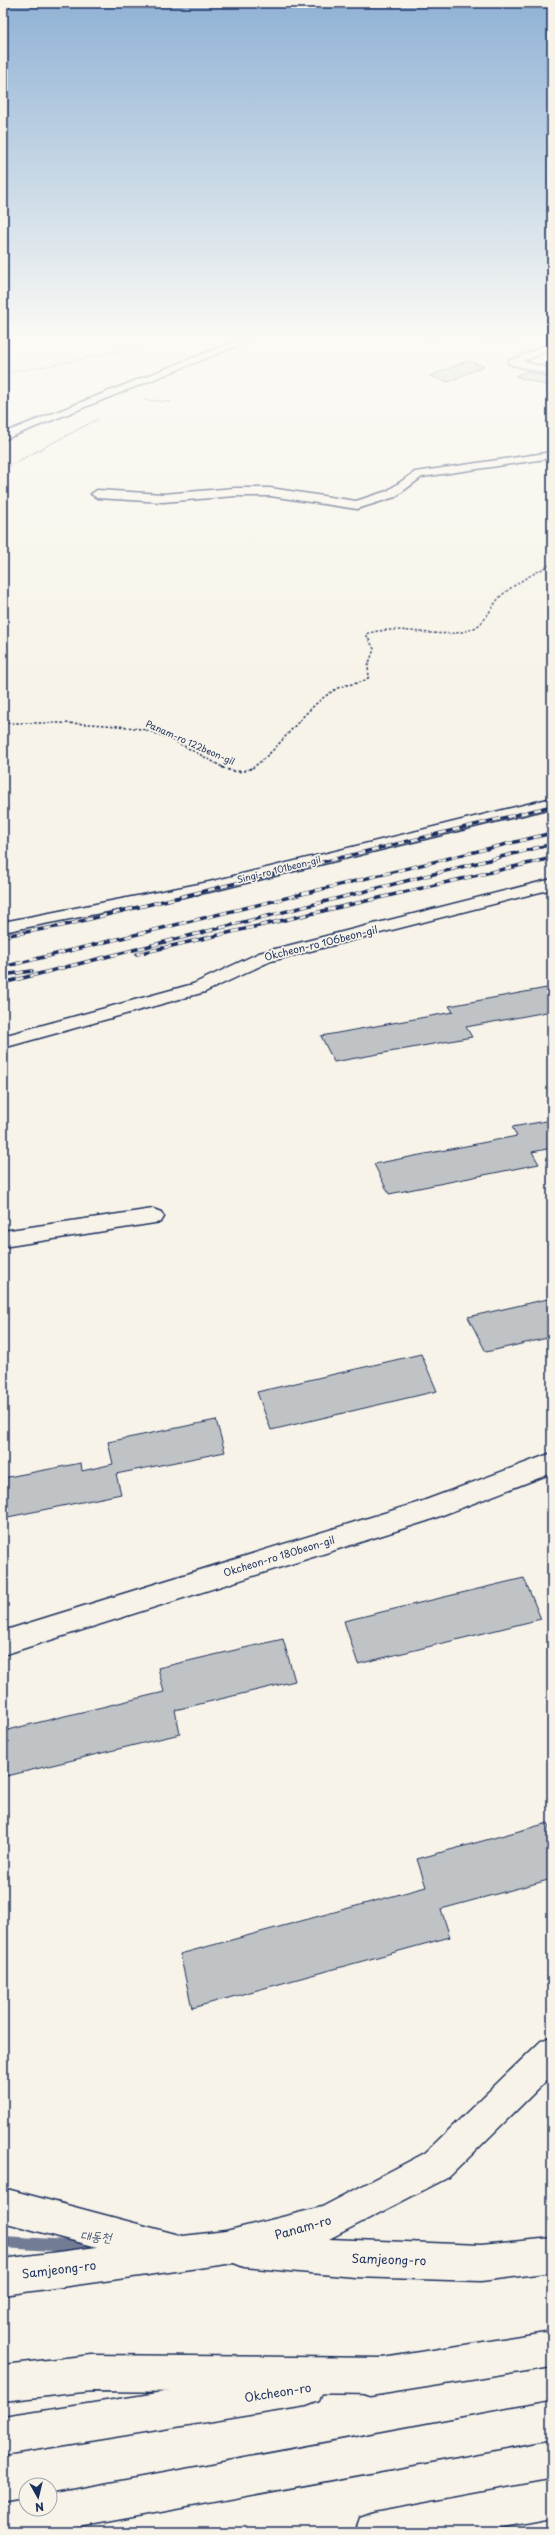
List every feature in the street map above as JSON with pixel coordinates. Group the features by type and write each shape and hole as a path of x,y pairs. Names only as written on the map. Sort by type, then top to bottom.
{"main road":[{"path":"96,494 163,498 235,492 270,492 357,505 391,494 419,474 552,455"},
{"name":"Singi-ro 101beon-gil","path":"3,927 209,887 552,803"},
{"name":"Okcheon-ro 106beon-gil","path":"3,1042 200,988 265,957 552,884"},
{"path":"3,1238 153,1217"},
{"name":"Okcheon-ro 180beon-gil","path":"3,1642 427,1510 552,1463"},
{"name":"Panam-ro","path":"3,2205 187,2254 226,2248 327,2223 438,2165 552,2052"},
{"name":"Samjeong-ro","path":"226,2248 355,2259 481,2263 552,2255"},
{"name":"Samjeong-ro","path":"3,2277 187,2254"},
{"name":"Okcheon-ro","path":"3,2436 552,2349"},
{"path":"3,2383 92,2373 382,2376"},
{"path":"3,2522 552,2420"},
{"path":"374,2532 552,2499"}],"path":[{"path":"3,469 33,453"},
{"name":"Panam-ro 122beon-gil","path":"3,723 54,723 121,726 142,729 188,748 228,770 245,772 268,757 309,711 338,688 365,681 369,677 368,666 374,656 375,646 366,634 375,629 388,628 445,633 472,628 484,621 495,602 531,574 552,564"}],"building":[{"path":"552,987 552,1011 466,1027 472,1037 334,1062 321,1036 453,1012 449,1006"},
{"path":"552,1120 552,1148 532,1152 539,1164 389,1194 374,1164 517,1136 512,1127"},
{"path":"552,1298 552,1337 486,1352 468,1317"},
{"path":"421,1354 437,1391 271,1430 257,1392"},
{"path":"216,1420 225,1452 116,1474 121,1494 3,1518 3,1478 81,1463 82,1471 113,1464 108,1442"},
{"path":"524,1578 541,1619 358,1664 344,1621"},
{"path":"283,1639 295,1681 175,1710 180,1734 3,1777 3,1731 164,1692 158,1668"},
{"path":"548,1823 552,1832 552,1879 441,1909 450,1937 192,2008 180,1954 426,1887 417,1859"}],"waterway":[{"name":"대동천","path":"3,2242 102,2248"}],"railway":[{"path":"3,936 61,926 552,806"},
{"path":"3,967 552,833"},
{"path":"3,983 552,844"},
{"path":"137,954 552,858"},
{"path":"3,975 32,971"}]}
